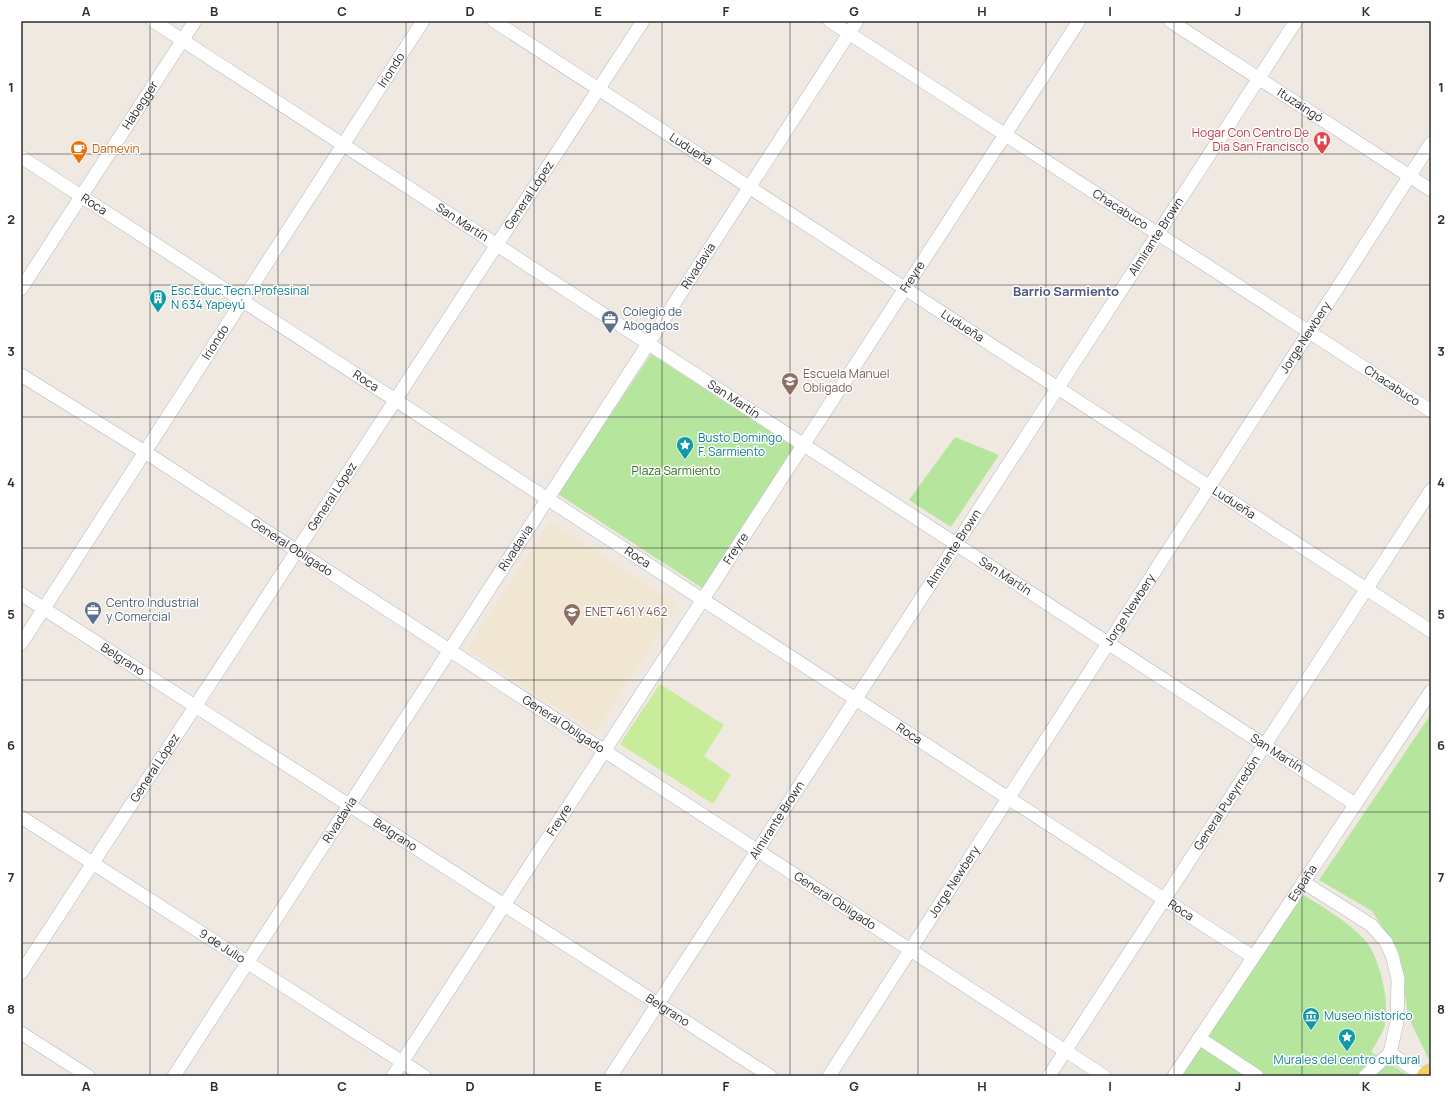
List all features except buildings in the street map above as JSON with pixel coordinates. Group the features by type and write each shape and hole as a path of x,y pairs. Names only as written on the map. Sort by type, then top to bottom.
{"street":[{"name":"San Martín","path":"153,21 1355,804"},
{"name":"Habegger","path":"21,290 195,21"},
{"name":"Iriondo","path":"21,644 423,21"},
{"name":"Ludueña","path":"494,21 1431,631"},
{"name":"General López","path":"21,972 642,21"},
{"name":"Chacabuco","path":"830,21 1431,412"},
{"name":"Rivadavia","path":"174,1076 857,21"},
{"name":"Freyre","path":"393,1076 1079,21"},
{"name":"Ituzaingó","path":"1170,21 1431,190"},
{"name":"Almirante Brown","path":"611,1076 855,699 1159,235 1296,21"},
{"name":"Jorge Newbery","path":"829,1076 1310,333 1431,143"},
{"name":"Roca","path":"21,157 1253,957"},
{"name":"General Obligado","path":"21,375 145,452 1104,1076"},
{"name":"General Pueyrredón","path":"1049,1076 1431,490"},
{"name":"Belgrano","path":"21,594 350,804 770,1076"},
{"name":"España","path":"1174,1076 1431,690"},
{"name":"9 de Julio","path":"21,816 424,1076"},
{"path":"1303,882 1371,925 1386,942 1392,955 1398,980 1396,1022 1390,1053 1365,1076"},
{"path":"21,1033 88,1076"},
{"path":"1199,1038 1257,1076"},
{"path":"1390,1053 1428,1074"}],"shaded area":[{"name":"ENET 461 Y 462","path":"550,522 677,605 595,732 467,649"}],"green space":[{"name":"Plaza Sarmiento","path":"651,354 794,447 702,588 558,494"},
{"path":"955,437 999,455 951,527 909,500"},
{"path":"660,684 724,725 704,756 731,775 713,804 620,744"},
{"path":"1431,714 1430,1062 1408,1016 1399,953 1372,911 1319,880"},
{"path":"1302,894 1350,926 1370,947 1383,981 1386,1007 1384,1028 1371,1052 1409,1076 1179,1076"}],"place":[{"name":"Hogar Con Centro De Dia San Francisco","path":"1322,155"},
{"name":"Damevin","path":"79,164"},
{"name":"Esc.Educ.Tecn.Profesinal N 634 Yapeyú","path":"158,313"},
{"name":"Colegio de Abogados","path":"610,334"},
{"name":"Escuela Manuel Obligado","path":"790,396"},
{"name":"Busto Domingo F. Sarmiento","path":"685,460"},
{"name":"Centro Industrial y Comercial","path":"93,625"},
{"name":"ENET 461 Y 462","path":"572,627"},
{"name":"Museo historico","path":"1311,1031"},
{"name":"Murales del centro cultural","path":"1347,1052"}],"district":[{"name":"Barrio Sarmiento","path":"1066,291"}]}
